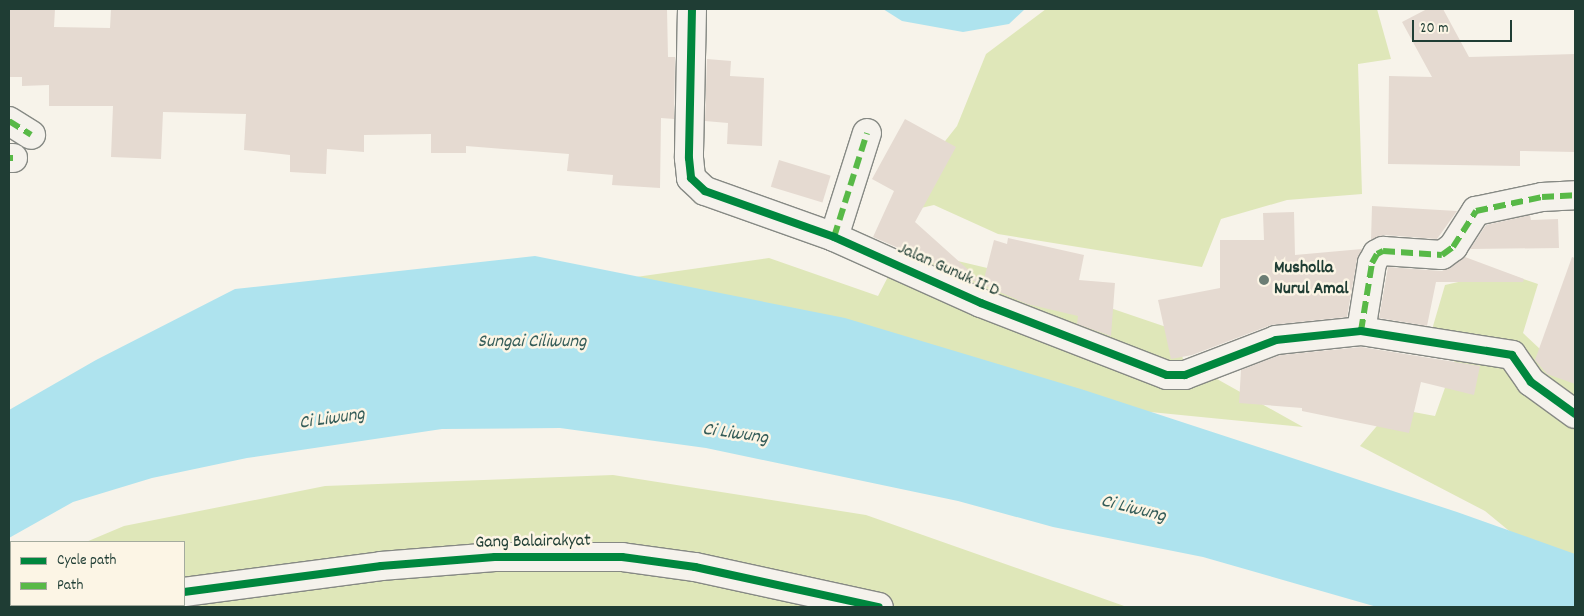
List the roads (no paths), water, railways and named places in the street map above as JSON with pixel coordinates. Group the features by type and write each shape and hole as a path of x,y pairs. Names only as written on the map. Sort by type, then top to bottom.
{"street":[{"name":"Jalan Gunuk II D","path":"692,9 690,178 705,191 834,237 981,303 1167,375 1186,375 1276,340 1361,331 1512,355 1531,382 1575,414"},
{"path":"834,237 867,133"},
{"path":"1361,331 1372,263 1377,254 1383,251 1442,254 1453,247 1476,211 1542,196 1575,195"},
{"name":"Gang Balairakyat","path":"185,592 382,566 467,559 622,557 695,567 879,607"}],"water":[{"path":"883,9 1025,9 1009,24 963,32 902,21"},
{"name":"Sungai Ciliwung","path":"535,256 845,318 1084,390 1457,512 1575,554 1575,607 1377,607 1203,557 1053,527 958,501 706,448 560,428 442,429 247,458 152,478 73,502 9,538 9,410 96,360 235,289"}],"place":[{"name":"Musholla Nurul Amal","path":"1264,280"}],"water label":[{"name":"Ci Liwung","path":"332,420"},
{"name":"Ci Liwung","path":"735,435"},
{"name":"Ci Liwung","path":"1133,510"}]}
